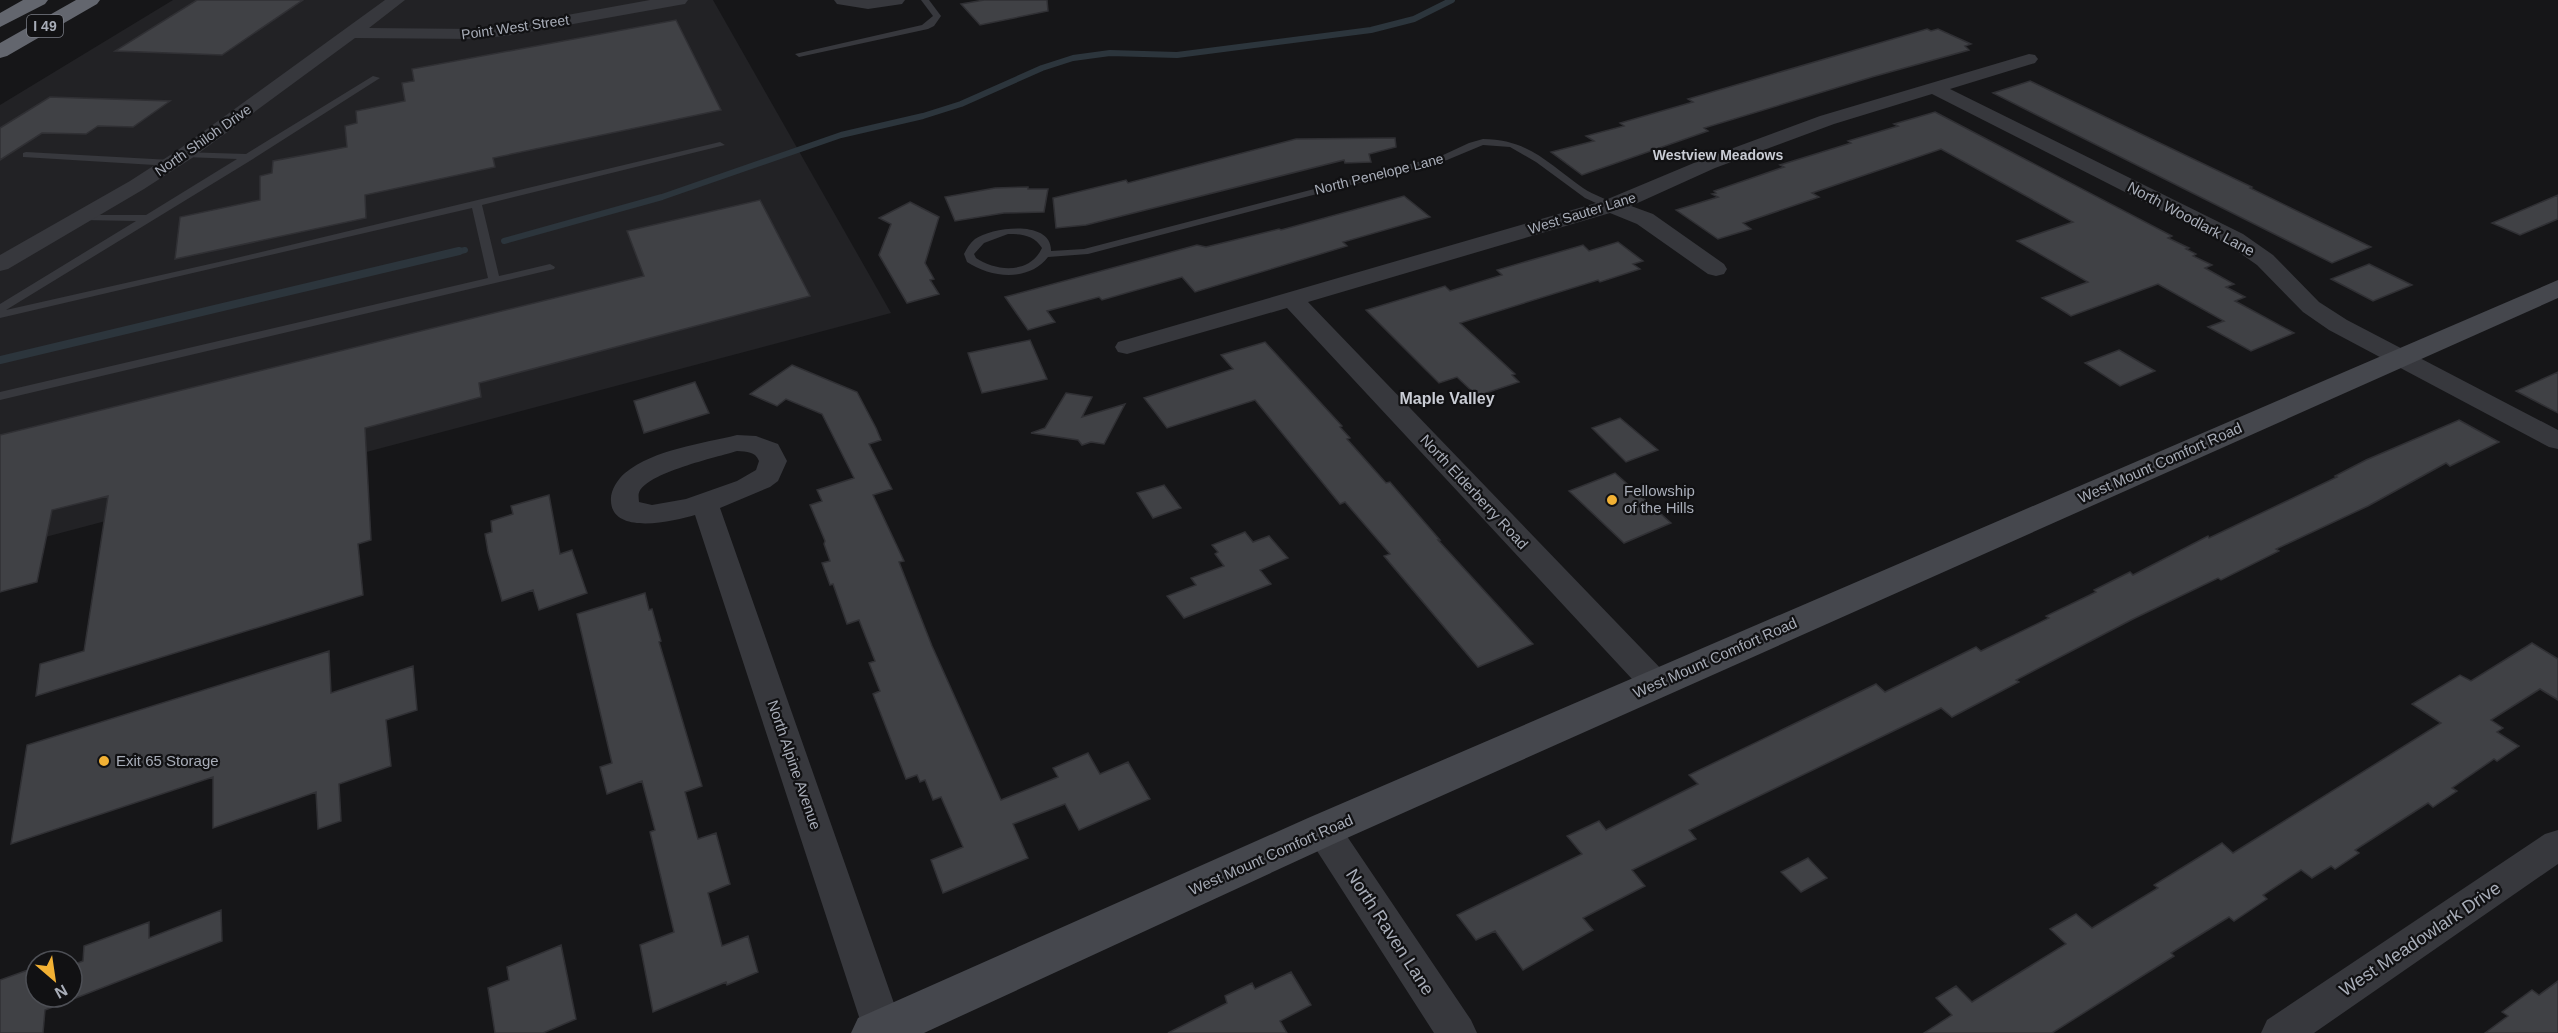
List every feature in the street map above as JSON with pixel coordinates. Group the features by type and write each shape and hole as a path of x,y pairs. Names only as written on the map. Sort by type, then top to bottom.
{"highway":[{"path":"0,3 7,0"},
{"name":"I 49","path":"0,21 39,0"},
{"name":"I 49","path":"0,51 90,0"}],"street":[{"name":"North Shiloh Drive","path":"0,264 178,159 396,0"},
{"name":"Point West Street","path":"350,33 476,34 512,30 679,0"},
{"path":"843,0 868,4 896,0"},
{"name":"West Sauter Lane","path":"1127,347 1611,206 1708,164 1827,120 2029,59"},
{"name":"North Woodlark Lane","path":"1934,88 2235,239 2265,260 2311,307 2338,325 2558,441"},
{"name":"North Penelope Lane","path":"1611,206 1645,219 1716,269"},
{"name":"West Mount Comfort Road","path":"879,1031 1323,830 2558,288"},
{"name":"North Elderberry Road","path":"1292,299 1656,684"},
{"path":"737,443 756,444 768,450 773,461 769,474 752,486 704,501 670,513 652,515 635,513 625,507 622,499 624,490 633,479 648,469 737,443"},
{"name":"North Alpine Avenue","path":"704,501 879,1031"},
{"name":"North Raven Lane","path":"1323,830 1457,1033"},
{"name":"West Meadowlark Drive","path":"2281,1033 2558,845"}],"lane":[{"path":"800,54 932,24 937,16 925,0"},
{"path":"0,309 376,78"},
{"name":"North Penelope Lane","path":"1046,254 1045,242 1039,237 1031,233 1008,231 986,237 972,248 969,254 977,266 997,272 1010,272 1033,265 1046,254 1084,252 1444,158 1484,141 1503,142 1522,148 1590,197 1611,206"},
{"path":"0,315 244,260 720,145"},
{"path":"26,155 178,159 250,157"},
{"path":"476,203 494,279"},
{"path":"82,217 151,218"},
{"path":"0,396 550,267"}],"shaded area":[{"path":"173,0 713,0 891,313 0,549 0,105"}],"building":[{"path":"197,0 303,0 222,55 115,51"},
{"path":"984,0 1047,0 1048,11 980,25 961,4"},
{"path":"676,20 721,110 493,158 495,167 365,195 366,218 175,259 180,217 260,200 260,176 272,173 273,161 347,147 345,126 357,123 356,111 405,101 402,83 414,81 412,69"},
{"path":"1927,29 1931,31 1938,29 1971,44 1965,46 1969,50 1704,128 1708,131 1582,175 1551,152 1594,141 1586,136 1624,126 1620,123 1693,102 1688,99"},
{"path":"2030,81 2252,187 2250,188 2371,247 2332,263 1993,93"},
{"path":"50,97 170,101 133,127 98,126 86,134 42,133 0,160 0,128"},
{"path":"1935,112 2172,236 2168,238 2189,248 2186,249 2196,254 2193,256 2212,265 2205,268 2234,284 2226,287 2245,297 2235,301 2294,333 2251,351 2208,327 2224,321 2158,284 2071,316 2042,298 2088,282 2017,241 2073,222 1941,149 1812,193 1819,197 1743,223 1751,229 1718,239 1676,210 1718,197 1712,194 1716,193 1714,191 1784,167 1780,165 1851,143 1848,141"},
{"path":"1395,138 1396,147 1369,154 1371,162 1345,163 1344,160 1086,225 1056,228 1053,198 1126,180 1128,183 1296,139"},
{"path":"1028,187 1028,189 1048,189 1044,212 1004,213 955,221 945,197 995,188"},
{"path":"2558,195 2558,219 2520,235 2492,223"},
{"path":"1404,196 1430,217 1343,242 1347,246 1195,292 1182,277 1102,300 1099,297 1047,311 1055,322 1028,330 1005,297 1197,245 1206,247 1281,230"},
{"path":"760,200 810,296 479,383 481,397 365,428 371,540 358,544 363,595 36,696 40,664 84,651 108,496 52,510 37,582 0,592 0,435 644,276 627,231"},
{"path":"910,202 939,217 925,263 934,279 930,280 939,294 907,303 879,255 891,224 879,218"},
{"path":"1618,242 1643,261 1633,264 1640,269 1460,323 1515,374 1512,375 1519,382 1477,396 1457,377 1439,383 1366,310 1445,286 1450,291 1502,275 1497,270 1583,245 1589,251"},
{"path":"2369,264 2412,285 2373,301 2331,279"},
{"path":"1030,340 1047,379 982,393 968,353"},
{"path":"1265,342 1342,426 1340,427 1350,438 1347,439 1386,483 1390,482 1440,540 1438,540 1533,644 1478,667 1384,556 1390,554 1345,502 1340,504 1255,400 1167,428 1144,398 1233,369 1221,355"},
{"path":"2119,350 2155,371 2120,386 2085,363"},
{"path":"792,365 857,392 876,428 881,440 869,444 892,489 873,495 904,561 899,562 932,646 1001,800 1058,777 1053,768 1088,753 1100,774 1128,762 1150,799 1079,830 1065,804 1013,824 1028,858 943,893 931,860 963,847 941,797 933,800 925,780 920,782 917,775 906,779 873,694 880,691 869,663 875,661 859,620 847,624 833,584 830,585 822,563 830,561 825,541 810,505 822,501 817,490 854,478 822,414 786,399 777,406 750,394"},
{"path":"2558,372 2558,413 2516,391"},
{"path":"695,382 709,413 644,433 634,401"},
{"path":"1066,393 1092,397 1082,417 1125,404 1104,444 1091,442 1082,445 1078,440 1031,433 1045,428"},
{"path":"1620,418 1658,450 1626,462 1592,428"},
{"path":"2459,420 2499,442 2450,466 2446,463 2368,506 2276,549 2279,551 2221,580 2218,578 2133,619 2016,680 2019,682 1952,717 1941,708 1689,830 1696,839 1632,870 1645,886 1583,918 1593,930 1523,970 1495,931 1476,940 1457,915 1582,854 1567,836 1599,821 1606,830 1698,784 1689,775 1876,684 1885,692 1976,647 1981,651 2049,618 2046,616 2096,592 2094,590 2130,572 2133,575 2208,536 2209,538 2337,477 2335,476 2366,460"},
{"name":"Fellowship of the Hills","path":"1615,473 1671,523 1624,543 1569,491"},
{"path":"1164,485 1181,508 1153,518 1137,493"},
{"path":"549,495 560,554 572,550 587,593 539,610 533,590 502,601 485,534 492,532 491,521 513,514 511,506"},
{"path":"1245,532 1253,542 1269,536 1288,558 1260,570 1271,584 1184,618 1167,596 1196,585 1191,578 1224,566 1215,554 1218,552 1212,545"},
{"path":"645,593 649,610 652,609 661,641 659,642 702,786 685,792 698,839 716,833 730,884 708,893 722,946 748,936 758,972 727,985 726,982 653,1012 640,945 674,932 650,832 655,830 642,781 607,794 600,767 612,763 577,614"},
{"path":"2532,643 2558,659 2558,700 2540,689 2491,720 2503,728 2497,732 2519,746 2497,761 2494,759 2452,788 2457,791 2433,807 2428,803 2355,850 2359,853 2335,869 2331,866 2312,878 2301,870 2263,895 2267,899 2234,921 2229,917 2171,953 2174,956 2052,1033 1924,1033 1952,1015 1936,998 1956,986 1972,1002 2066,944 2050,929 2076,914 2092,928 2158,888 2154,885 2222,843 2233,853 2441,723 2412,704 2460,675 2471,681"},
{"path":"329,651 331,693 413,666 417,710 386,720 391,766 339,784 341,821 318,829 316,792 213,828 213,777 11,844 27,745"},
{"path":"1808,858 1827,878 1801,892 1781,872"},
{"path":"221,910 222,941 84,995 84,946 149,922 149,938"},
{"path":"561,945 576,1019 543,1033 495,1033 488,988 509,980 507,967"},
{"path":"24,971 24,1009 48,1009 45,1010 43,1033 0,1033 0,980"},
{"path":"1291,972 1311,1005 1280,1021 1287,1033 1168,1033 1227,1003 1225,996 1252,983 1255,989"},
{"path":"2558,981 2558,1033 2485,1033 2508,1016 2502,1012 2532,990 2539,995"}],"waterway":[{"path":"504,241 662,197 841,135 923,116 961,104 1042,68 1073,58 1110,53 1177,55 1371,30 1414,19 1452,0"},
{"path":"453,253 465,250"},
{"path":"0,360 459,251"}],"place":[{"name":"Fellowship of the Hills","path":"1612,500"},
{"name":"Exit 65 Storage","path":"104,761"}],"district":[{"name":"Westview Meadows","path":"1718,155"},
{"name":"Maple Valley","path":"1447,398"}]}
